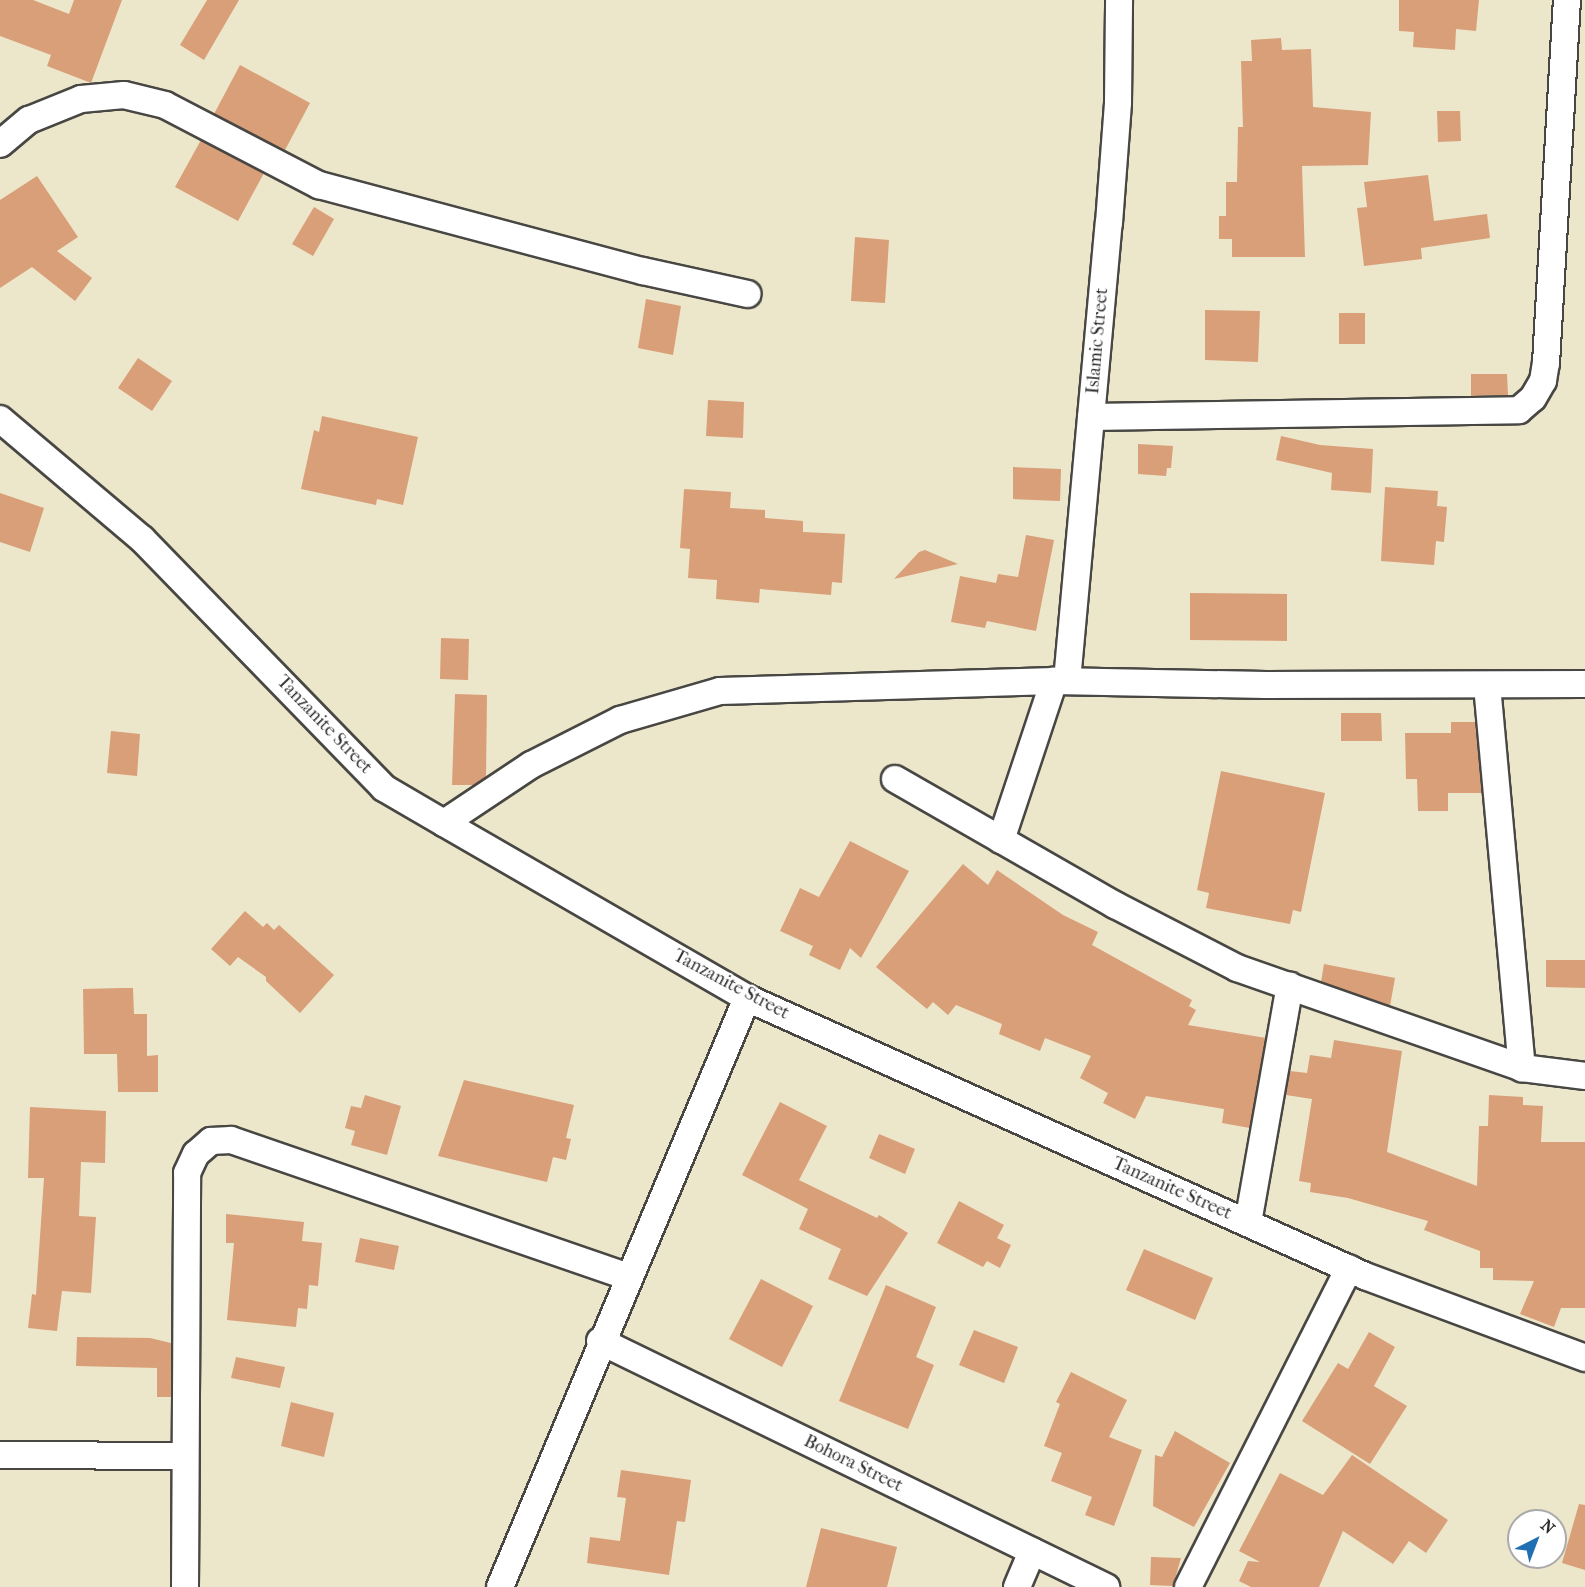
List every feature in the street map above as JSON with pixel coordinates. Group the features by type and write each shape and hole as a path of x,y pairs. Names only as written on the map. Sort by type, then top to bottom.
{"street":[{"name":"Islamic Street","path":"1001,840 1061,681 1091,417 1118,102 1119,0"},
{"path":"1091,417 1519,410 1533,398 1543,381 1546,363 1567,0"},
{"path":"0,144 28,120 60,107 81,99 124,95 165,105 319,185 643,271 748,294"},
{"name":"Tanzanite Street","path":"0,419 142,539 384,788 747,998 1349,1268 1585,1358"},
{"path":"444,823 531,765 620,720 720,691 1061,681 1585,684"},
{"path":"1487,685 1522,1068"},
{"path":"895,779 1001,840 1237,968 1522,1068 1585,1076"},
{"path":"1248,1223 1290,986"},
{"path":"500,1587 600,1341 747,998"},
{"path":"184,1587 187,1173 196,1154 211,1141 231,1140 628,1277"},
{"path":"1188,1587 1349,1268"},
{"name":"Bohora Street","path":"600,1341 1106,1587"},
{"path":"0,1455 185,1456"},
{"path":"1017,1587 1032,1551"}],"building":[{"path":"0,0 33,0 69,14 74,0 122,0 91,83 47,66 51,55 0,36"},
{"path":"207,0 239,0 204,60 180,45"},
{"path":"1399,0 1479,0 1476,31 1456,29 1455,50 1413,47 1414,32 1399,31"},
{"path":"1281,38 1282,50 1311,49 1313,107 1371,112 1368,165 1302,166 1305,257 1232,257 1232,239 1219,239 1219,216 1226,216 1226,182 1237,182 1238,127 1243,127 1241,61 1252,61 1251,40"},
{"path":"240,65 310,103 285,150 214,114"},
{"path":"1437,111 1460,111 1461,141 1438,142"},
{"path":"201,140 264,173 238,221 175,187"},
{"path":"1428,175 1434,221 1487,214 1490,238 1421,248 1422,259 1364,266 1357,208 1367,207 1364,182"},
{"path":"37,176 78,237 57,251 92,278 75,301 32,267 0,288 0,200"},
{"path":"314,207 334,219 313,256 292,244"},
{"path":"855,237 889,240 885,303 851,301"},
{"path":"646,299 681,306 673,355 638,348"},
{"path":"1205,310 1260,311 1258,362 1205,360"},
{"path":"1339,313 1365,313 1365,344 1339,344"},
{"path":"138,358 172,381 152,411 118,388"},
{"path":"1471,374 1507,374 1508,395 1471,396"},
{"path":"708,400 744,402 743,438 706,436"},
{"path":"322,416 418,437 403,505 377,499 376,505 301,489 314,430 319,432"},
{"path":"1281,436 1320,445 1373,449 1371,493 1331,490 1332,473 1276,460"},
{"path":"1138,444 1173,446 1171,468 1167,468 1166,476 1138,474"},
{"path":"1013,467 1061,469 1060,501 1013,499"},
{"path":"1385,487 1438,491 1437,506 1447,507 1444,542 1436,541 1434,565 1381,561"},
{"path":"684,489 731,492 730,508 765,510 765,518 803,521 803,532 845,534 842,583 832,582 831,595 760,589 759,603 716,599 717,580 688,578 690,549 680,548"},
{"path":"0,493 44,508 30,552 0,542"},
{"path":"1026,535 1054,540 1036,631 987,621 985,628 951,622 960,576 996,583 998,574 1018,577"},
{"path":"925,550 958,564 894,579 919,552"},
{"path":"1190,593 1287,594 1287,641 1190,640"},
{"path":"441,638 469,639 468,680 440,679"},
{"path":"455,694 487,695 486,777 474,785 452,785"},
{"path":"1341,713 1381,713 1382,741 1341,741"},
{"path":"1451,722 1475,722 1482,793 1448,793 1448,811 1418,811 1417,779 1406,779 1405,733 1451,733"},
{"path":"111,731 140,734 137,776 107,773"},
{"path":"1221,771 1325,793 1301,912 1293,910 1290,924 1206,908 1209,893 1197,890"},
{"path":"850,841 909,871 861,958 850,948 840,970 809,955 813,946 780,931 800,888 819,897"},
{"path":"963,864 988,885 997,870 1063,915 1098,932 1092,945 1192,1000 1189,1006 1196,1010 1188,1025 1266,1038 1250,1128 1222,1123 1224,1109 1146,1096 1135,1119 1103,1103 1108,1093 1080,1078 1091,1056 1045,1038 1040,1051 999,1034 1002,1024 956,1005 948,1015 933,1002 927,1009 876,967"},
{"path":"245,911 263,927 267,923 274,930 279,925 334,975 300,1013 266,981 266,977 238,957 230,966 211,949"},
{"path":"1546,960 1585,960 1585,988 1546,987"},
{"path":"1324,964 1395,978 1390,1006 1321,982"},
{"path":"133,988 134,1014 147,1014 147,1056 158,1055 158,1092 118,1092 117,1054 84,1054 83,989"},
{"path":"1334,1040 1402,1051 1387,1152 1477,1186 1479,1126 1488,1126 1489,1095 1523,1097 1523,1105 1543,1106 1541,1142 1585,1142 1585,1308 1561,1308 1554,1327 1520,1314 1534,1281 1493,1280 1493,1268 1480,1268 1480,1251 1424,1230 1428,1221 1348,1198 1310,1192 1311,1183 1299,1181 1312,1099 1286,1095 1290,1071 1307,1073 1310,1055 1331,1058"},
{"path":"464,1080 574,1105 566,1138 571,1139 566,1160 553,1157 547,1182 438,1156"},
{"path":"365,1095 401,1106 387,1155 351,1145 355,1131 345,1128 351,1106 361,1108"},
{"path":"780,1102 827,1126 799,1180 877,1218 879,1215 908,1233 867,1296 828,1279 841,1249 799,1229 808,1209 742,1175"},
{"path":"30,1107 106,1111 105,1163 81,1162 79,1216 96,1217 91,1293 62,1291 57,1331 28,1328 32,1294 36,1295 44,1178 28,1178"},
{"path":"879,1134 915,1149 905,1174 869,1158"},
{"path":"959,1201 1004,1225 997,1238 1011,1245 1000,1268 987,1261 983,1267 937,1243"},
{"path":"226,1214 304,1222 302,1241 322,1243 318,1286 309,1285 307,1309 298,1308 296,1327 227,1320 234,1243 226,1243"},
{"path":"360,1238 399,1246 394,1270 355,1262"},
{"path":"1144,1249 1213,1278 1195,1320 1126,1290"},
{"path":"761,1279 813,1306 782,1367 729,1339"},
{"path":"886,1285 936,1307 916,1357 934,1365 908,1429 839,1401"},
{"path":"974,1330 1018,1347 1004,1383 959,1365"},
{"path":"1369,1332 1395,1347 1374,1386 1407,1406 1370,1464 1302,1421 1338,1363 1348,1369"},
{"path":"77,1337 150,1338 171,1343 171,1397 157,1397 157,1368 76,1366"},
{"path":"236,1357 285,1367 280,1388 231,1378"},
{"path":"1071,1372 1127,1400 1109,1437 1142,1450 1114,1526 1085,1515 1092,1497 1051,1481 1062,1453 1044,1446 1060,1404 1056,1402"},
{"path":"291,1402 334,1413 324,1457 281,1446"},
{"path":"1175,1431 1230,1463 1194,1527 1153,1506 1155,1455 1162,1457"},
{"path":"1352,1455 1448,1520 1426,1553 1409,1541 1393,1564 1343,1531 1319,1587 1251,1587 1239,1581 1248,1561 1260,1562 1239,1551 1280,1473 1323,1495"},
{"path":"621,1470 691,1480 685,1522 677,1521 669,1575 587,1563 590,1537 620,1541 626,1498 617,1497"},
{"path":"1579,1504 1585,1505 1585,1570 1567,1565 1567,1546"},
{"path":"821,1528 897,1547 887,1587 806,1587"},
{"path":"1151,1557 1181,1558 1173,1586 1150,1585"}]}
